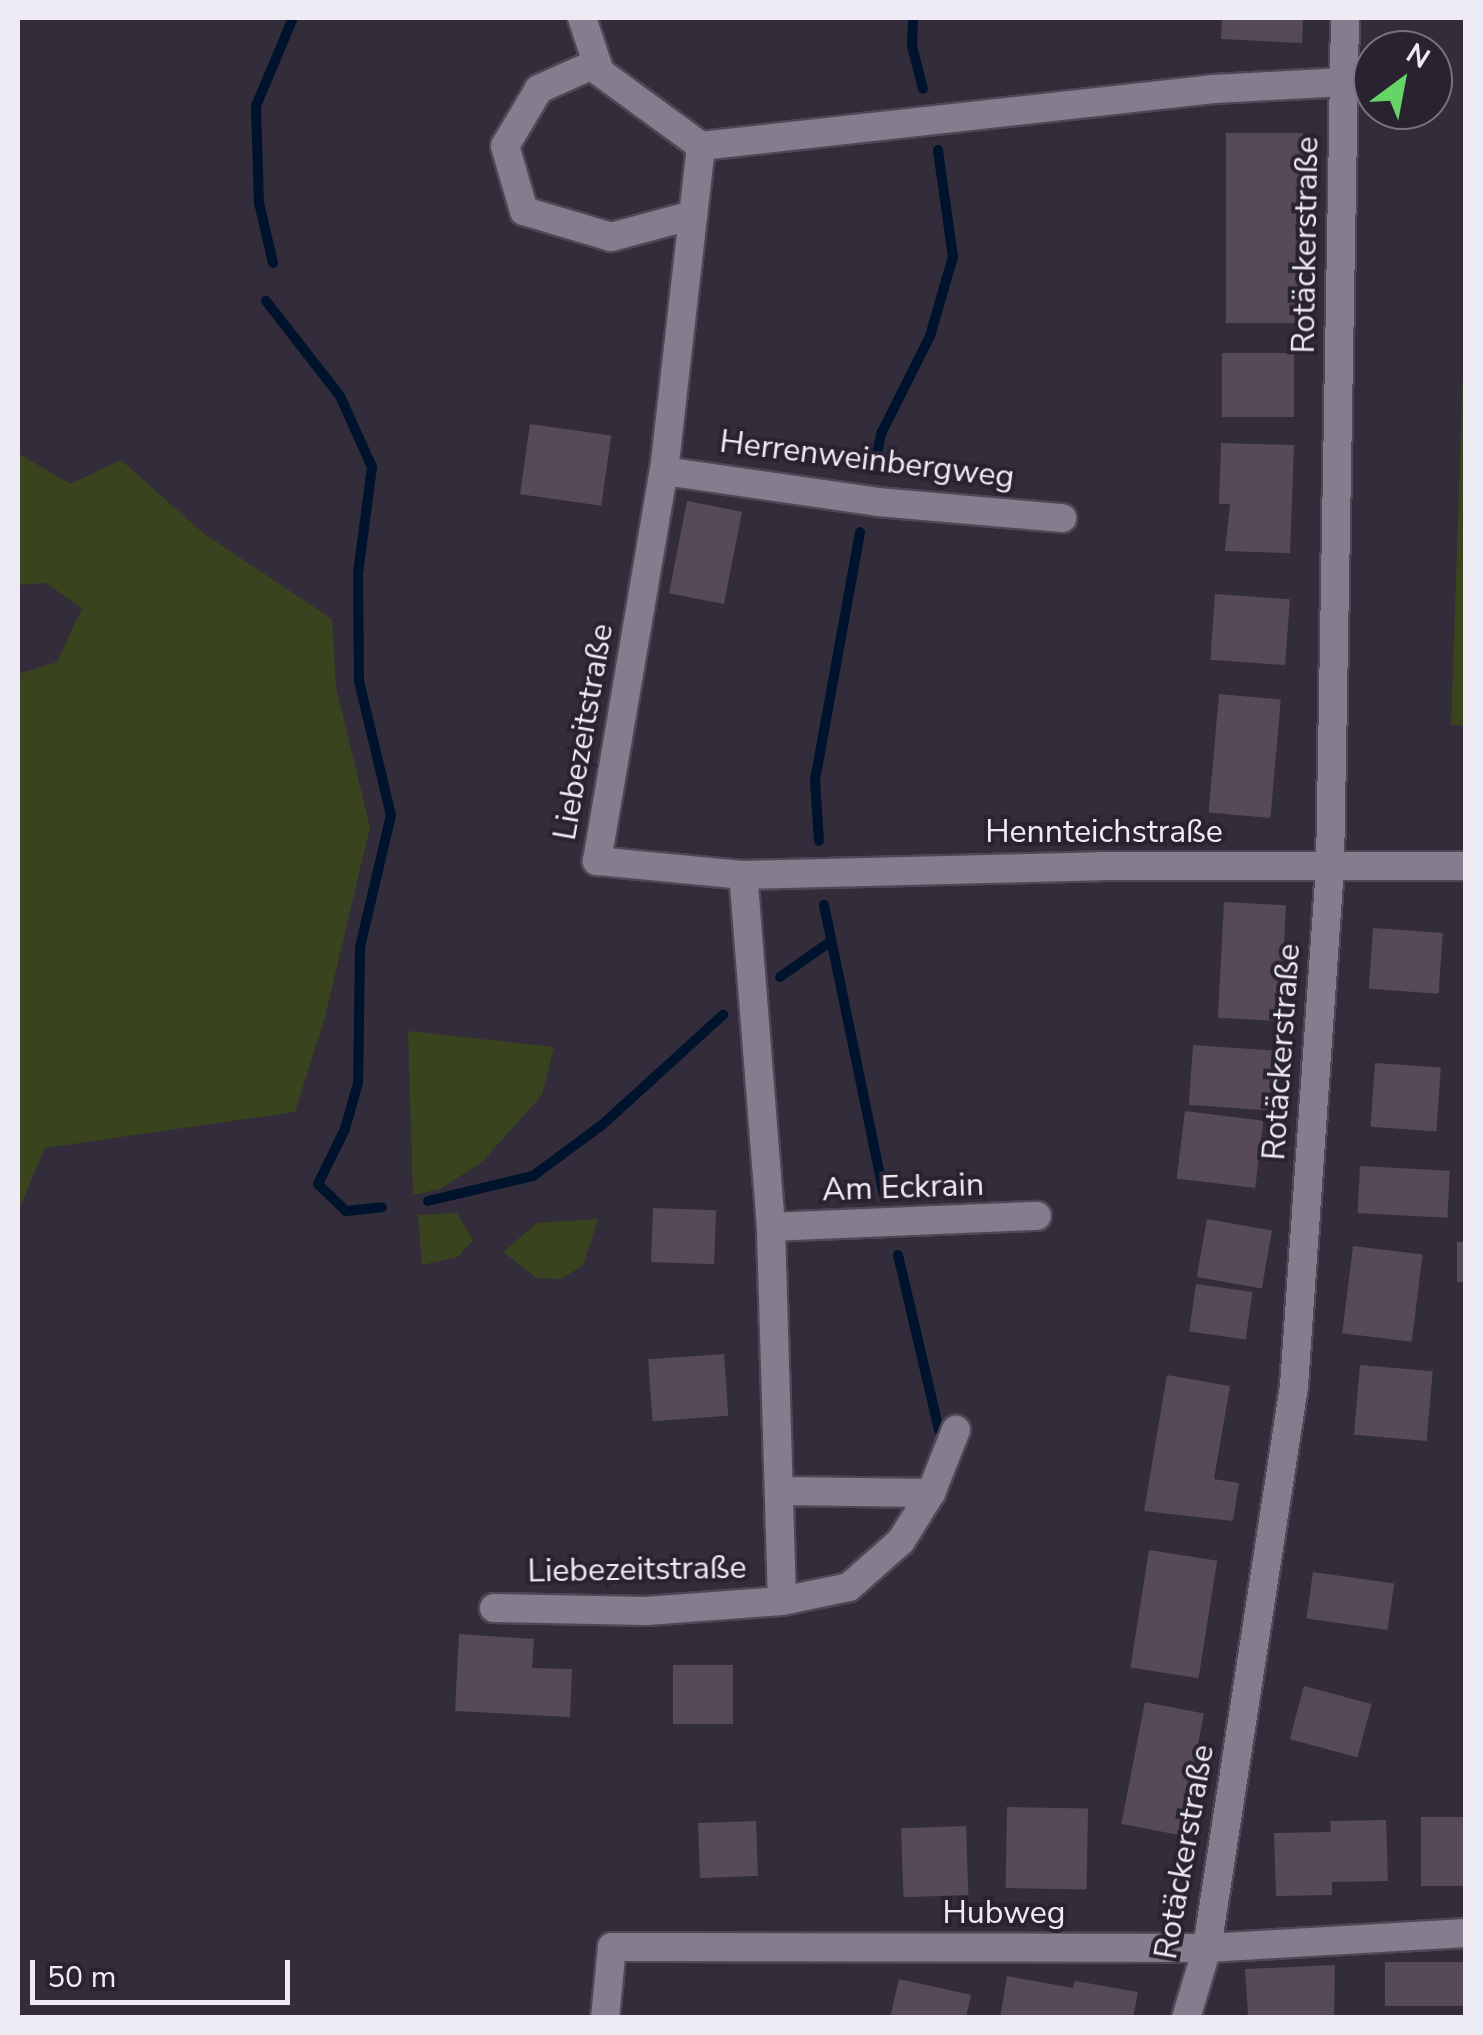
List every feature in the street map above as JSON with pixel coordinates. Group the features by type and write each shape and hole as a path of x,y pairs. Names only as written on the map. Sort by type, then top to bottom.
{"street":[{"path":"582,18 600,72 701,146 1214,88 1344,82"},
{"name":"Rotäckerstraße","path":"1186,2018 1208,1948 1294,1386 1330,867 1345,18"},
{"path":"598,63 540,89 505,146 524,211 611,237 693,215"},
{"name":"Liebezeitstraße","path":"701,146 664,471 597,861 743,875 771,1228 782,1601"},
{"name":"Herrenweinbergweg","path":"664,471 878,502 1062,518"},
{"name":"Hennteichstraße","path":"743,875 1102,866 1466,866"},
{"name":"Am Eckrain","path":"771,1228 1037,1216"},
{"name":"Liebezeitstraße","path":"494,1608 646,1610 782,1601 849,1587 901,1542 931,1493 956,1430"},
{"path":"781,1491 931,1493"},
{"name":"Hubweg","path":"604,2018 612,1947 1208,1948 1466,1934"}],"green space":[{"path":"1465,312 1466,726 1451,725"},
{"path":"18,453 70,484 121,460 203,533 332,619 336,688 370,827 325,1017 295,1112 45,1148 18,1212 18,674 57,662 82,608 46,583 18,585"},
{"path":"408,1031 554,1047 542,1095 482,1162 440,1189 413,1195"},
{"path":"457,1213 473,1240 458,1257 422,1265 418,1215"},
{"path":"598,1219 583,1265 561,1279 537,1278 503,1252 537,1223"}],"building":[{"path":"1222,18 1303,18 1302,43 1221,39"},
{"path":"1226,133 1303,133 1303,323 1226,323"},
{"path":"1222,353 1294,353 1294,417 1222,417"},
{"path":"530,424 611,435 601,506 520,494"},
{"path":"1221,443 1294,445 1290,553 1225,551 1230,504 1219,504"},
{"path":"687,501 742,512 724,604 669,593"},
{"path":"1215,594 1290,599 1285,665 1210,660"},
{"path":"1219,694 1281,699 1270,818 1209,813"},
{"path":"1224,902 1286,905 1280,1021 1218,1018"},
{"path":"1373,928 1443,933 1439,994 1369,989"},
{"path":"1193,1045 1274,1051 1270,1111 1189,1105"},
{"path":"1375,1063 1441,1068 1436,1131 1371,1127"},
{"path":"1185,1111 1263,1121 1255,1188 1177,1178"},
{"path":"1360,1166 1450,1171 1447,1218 1358,1213"},
{"path":"653,1208 716,1210 714,1264 651,1262"},
{"path":"1207,1219 1272,1230 1262,1289 1197,1277"},
{"path":"1457,1242 1466,1242 1466,1282 1457,1282"},
{"path":"1353,1246 1422,1255 1412,1342 1342,1333"},
{"path":"1196,1284 1252,1292 1246,1339 1189,1332"},
{"path":"724,1354 728,1416 653,1421 648,1359"},
{"path":"1360,1365 1433,1371 1427,1441 1354,1435"},
{"path":"1167,1375 1230,1386 1214,1479 1239,1483 1233,1521 1144,1511"},
{"path":"1149,1550 1217,1561 1199,1678 1130,1668"},
{"path":"1313,1572 1394,1583 1388,1630 1306,1619"},
{"path":"459,1634 534,1639 532,1668 572,1669 570,1717 455,1711"},
{"path":"673,1665 733,1665 733,1724 673,1724"},
{"path":"1304,1686 1372,1704 1357,1757 1290,1739"},
{"path":"1145,1702 1204,1713 1180,1835 1121,1824"},
{"path":"1007,1807 1088,1808 1087,1889 1006,1888"},
{"path":"1421,1817 1466,1817 1466,1886 1421,1886"},
{"path":"1386,1820 1388,1881 1332,1882 1332,1895 1276,1896 1274,1833 1331,1832 1330,1821"},
{"path":"756,1821 758,1876 700,1878 698,1823"},
{"path":"966,1826 968,1895 903,1897 901,1828"},
{"path":"1385,1962 1466,1962 1466,2006 1385,2006"},
{"path":"1335,1965 1334,2018 1248,2015 1245,1969"},
{"path":"1007,1976 1073,1988 1075,1981 1138,1992 1133,2018 1000,2018"},
{"path":"899,1979 971,1995 966,2018 890,2018"}],"waterway":[{"path":"273,263 259,203 256,106 293,18"},
{"path":"913,18 912,46 923,89"},
{"path":"873,470 882,432 930,336 953,257 938,150"},
{"path":"266,301 340,396 372,467 358,573 359,681 391,815 360,947 358,1083 345,1129 318,1184 346,1211 382,1207"},
{"path":"819,841 815,780 860,532"},
{"path":"824,905 884,1194"},
{"path":"780,977 831,941"},
{"path":"428,1201 533,1176 602,1125 723,1015"},
{"path":"898,1255 939,1430"}]}
